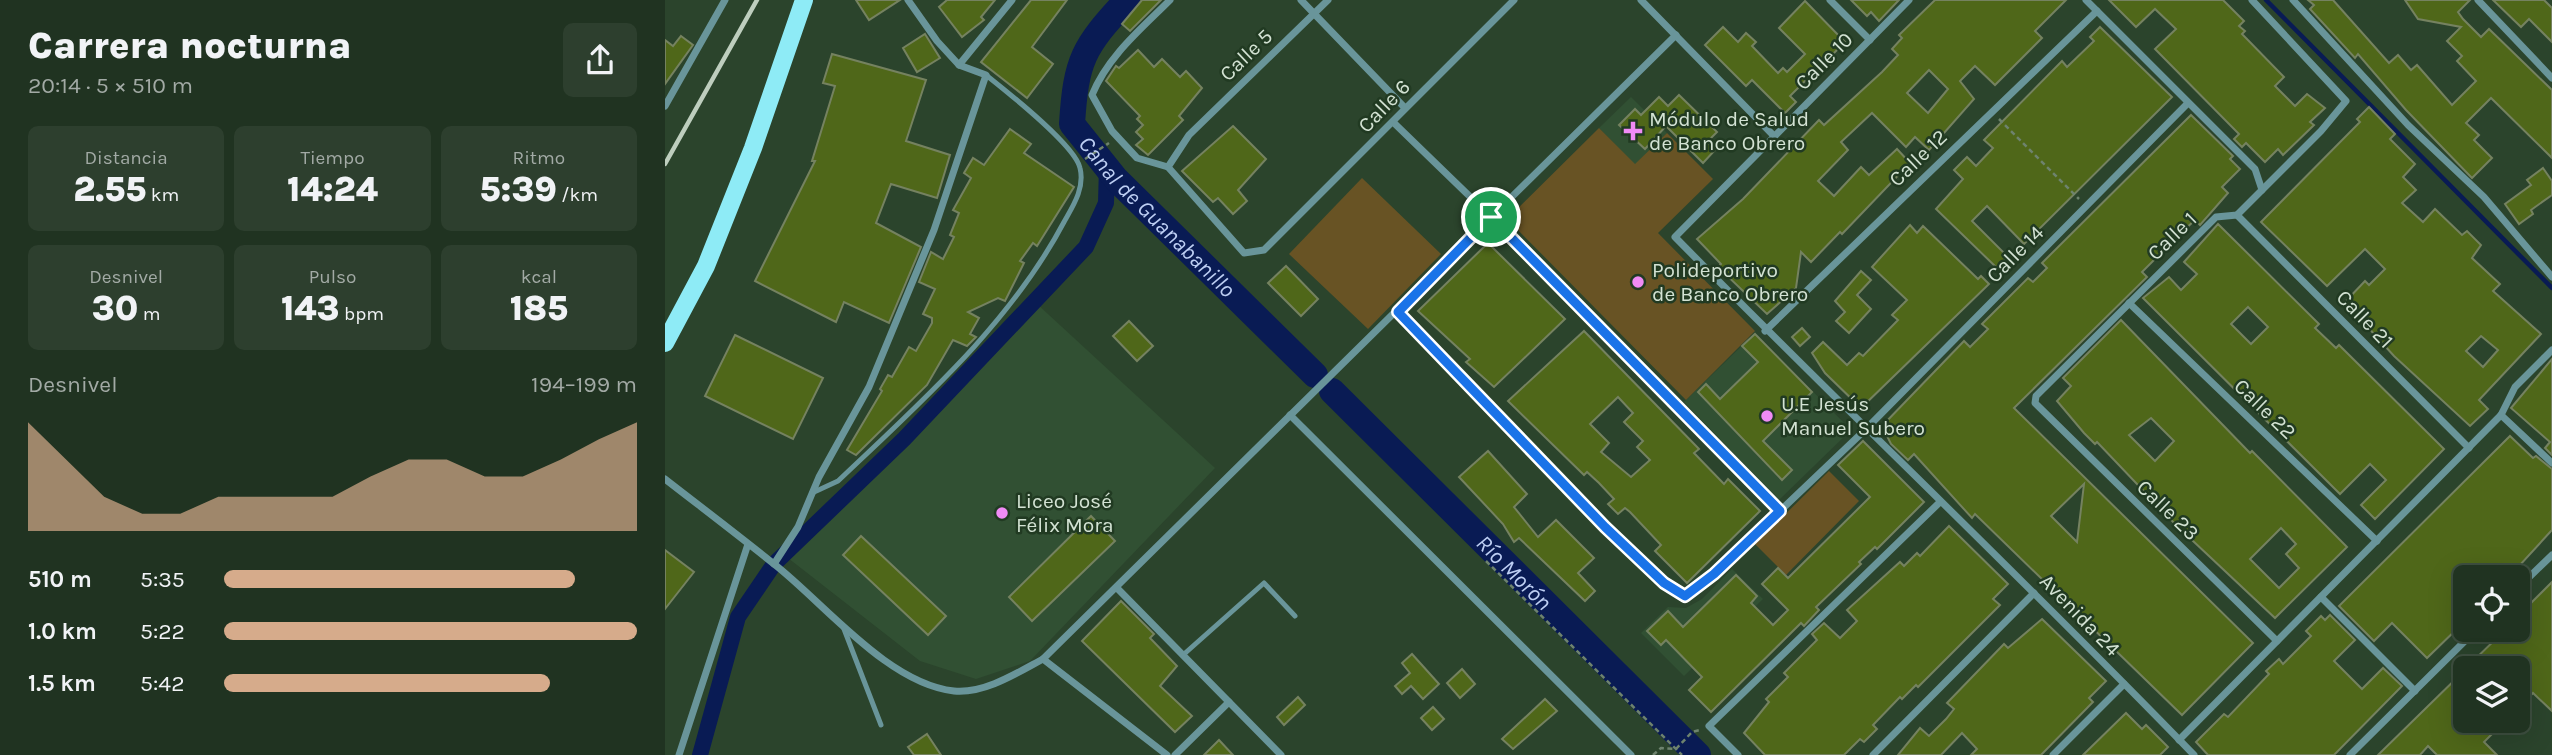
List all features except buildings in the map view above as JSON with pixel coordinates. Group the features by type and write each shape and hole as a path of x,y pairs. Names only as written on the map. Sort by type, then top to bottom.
{"main road":[{"path":"665,343 706,266 753,148 804,0"}],"street":[{"path":"665,106 725,0"},
{"path":"774,564 798,527 874,375 934,230 986,75 959,65 937,41 908,0"},
{"path":"959,65 1012,0"},
{"path":"1168,167 1137,159 1112,131 1093,95 1101,74 1170,0"},
{"path":"1301,0 1405,108"},
{"name":"Calle 5","path":"1168,167 1189,135 1328,0"},
{"name":"Calle 6","path":"1168,167 1244,253 1264,250 1514,0"},
{"path":"1641,0 1774,136"},
{"path":"1830,0 1870,40"},
{"name":"Calle 10","path":"1675,237 1909,0"},
{"path":"2086,0 2187,104 2255,169 2262,190"},
{"name":"Calle 1","path":"2035,403 2036,396 2216,217 2237,215 2321,131 2346,101 2252,0"},
{"path":"2293,0 2408,125 2484,197 2552,277"},
{"path":"2478,0 2552,78"},
{"name":"Calle 12","path":"1765,331 2097,11"},
{"path":"665,479 774,564 883,659 923,683 955,691 987,686 1043,659 1398,312 1676,35"},
{"name":"Calle 14","path":"1398,312 1605,527 1664,583 1685,596 1714,574 1866,429 2187,104"},
{"path":"1393,122 1491,217 1780,511"},
{"name":"Calle 21","path":"2237,215 2469,448"},
{"name":"Avenida 24","path":"1675,237 1765,331 2034,593 2194,755"},
{"name":"Calle 22","path":"2129,303 2377,541"},
{"path":"2179,740 2501,415 2515,387 2552,350"},
{"name":"Calle 23","path":"2035,403 2277,641"},
{"path":"1290,415 1631,755"},
{"path":"2501,415 2552,463"},
{"path":"1738,755 1709,726 1940,502"},
{"path":"679,755 748,544"},
{"path":"2530,576 2552,555"},
{"path":"1117,588 1281,755"},
{"path":"1873,755 2034,593"},
{"path":"2321,597 2415,691"},
{"path":"2350,755 2464,642"},
{"path":"1043,659 1167,755"},
{"path":"2053,755 2124,684"},
{"path":"1175,755 1229,702"}],"lane":[{"path":"813,493 838,481 997,322 1037,271 1079,194 1080,166 1043,121 986,75"},
{"path":"1183,656 1264,583 1295,616"},
{"path":"842,623 881,725"}],"path":[{"path":"1999,120 2079,199"},
{"path":"1079,163 1116,138"},
{"path":"1486,561 1682,755"},
{"path":"1676,749 1692,732"},
{"path":"1653,755 1661,748 1676,749"}],"shaded area":[{"name":"Módulo de Salud de Banco Obrero","path":"1631,97 1667,133 1635,165 1599,128"},
{"name":"Polideportivo de Banco Obrero","path":"1599,128 1635,164 1667,133 1713,179 1658,233 1755,331 1686,400 1507,219"},
{"path":"1362,178 1441,254 1368,329 1289,254"},
{"name":"Liceo José Félix Mora","path":"1036,303 1215,468 1030,661 976,679 920,661 788,558"},
{"name":"U.E Jesús Manuel Subero","path":"1755,333 1851,430 1779,500 1684,402"},
{"path":"1829,471 1859,501 1786,575 1755,544"},
{"path":"1732,569 1763,599 1684,676 1641,633 1668,607 1686,608 1702,599"}],"waterway":[{"name":"Canal de Guanabanillo","path":"1127,0 1100,30 1085,56 1076,84 1072,124 1116,179 1315,375"},
{"path":"2266,0 2552,288"},
{"path":"700,755 738,617 774,564 904,439 1086,247 1106,203 1107,167"},
{"name":"Río Morón","path":"1332,391 1698,755"}],"railway":[{"path":"665,164 757,0"}],"place":[{"name":"Módulo de Salud de Banco Obrero","path":"1633,131"},
{"name":"Polideportivo de Banco Obrero","path":"1638,282"},
{"name":"U.E Jesús Manuel Subero","path":"1767,416"},
{"name":"Liceo José Félix Mora","path":"1002,513"}],"route":[{"path":"1491,217 1780,511 1714,574 1685,596 1664,583 1605,527 1398,312 1491,217"}]}
